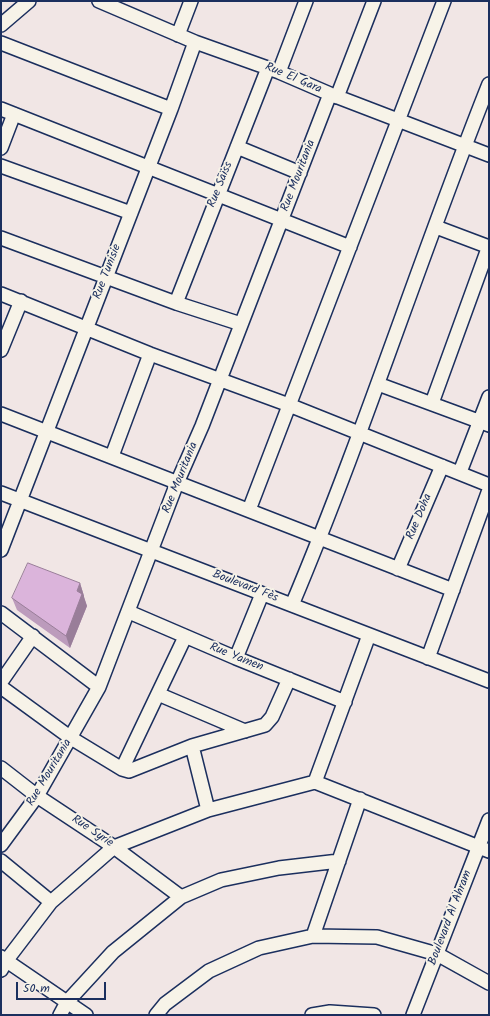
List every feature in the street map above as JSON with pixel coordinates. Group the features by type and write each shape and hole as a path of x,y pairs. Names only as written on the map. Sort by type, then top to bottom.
{"street":[{"path":"1,25 30,1"},
{"name":"Rue El Gara","path":"99,1 195,42 274,70 333,96 489,155"},
{"path":"178,34 191,1"},
{"name":"Rue Saïss","path":"176,303 217,194 237,147 306,1"},
{"name":"Rue Mouritania","path":"1,845 38,796 99,687 129,612 177,483 202,426 300,173 374,1"},
{"path":"249,510 444,1"},
{"path":"1,42 171,109"},
{"name":"Rue Tunisie","path":"1,550 149,167 195,42"},
{"path":"292,605 320,539 489,84"},
{"path":"1,109 350,247"},
{"path":"1,148 14,114"},
{"path":"237,147 300,173"},
{"path":"1,166 131,213"},
{"path":"432,404 489,247 436,227"},
{"path":"1,238 176,303 241,324"},
{"path":"1,294 87,327 150,354 289,405 460,472 489,485"},
{"path":"1,350 21,301"},
{"path":"112,456 150,354"},
{"path":"378,384 484,423"},
{"path":"460,472 484,423 489,397"},
{"path":"1,414 453,590"},
{"name":"Rue Doha","path":"398,568 442,466"},
{"path":"428,658 489,490"},
{"name":"Boulevard Fès","path":"1,494 489,681"},
{"path":"236,658 262,594"},
{"name":"Rue Yamen","path":"129,612 185,637 345,702"},
{"path":"1,613 99,687"},
{"path":"315,782 369,635"},
{"path":"1,682 33,636"},
{"path":"122,769 185,637"},
{"path":"1,687 71,738 122,769 129,771 192,746 265,725 272,717 289,679"},
{"path":"158,694 245,731"},
{"path":"192,746 208,810"},
{"name":"Rue Syrie","path":"1,768 38,796 114,847 181,897"},
{"path":"86,1015 3,963 52,902 114,847 208,810 315,782 484,849"},
{"path":"313,936 360,799"},
{"name":"Boulevard Al Ahram","path":"413,1015 437,954 484,849 489,820"},
{"path":"1,861 52,902"},
{"path":"60,1015 67,1002 112,952 181,897 221,880 279,868 339,861"},
{"path":"156,1015 166,1004 209,971 259,948 313,936 377,937 437,954 489,983"},
{"path":"312,1015 330,1012 374,1015"}],"building":[{"path":"28,563 80,583 77,591 82,594 66,636 12,598"}]}
